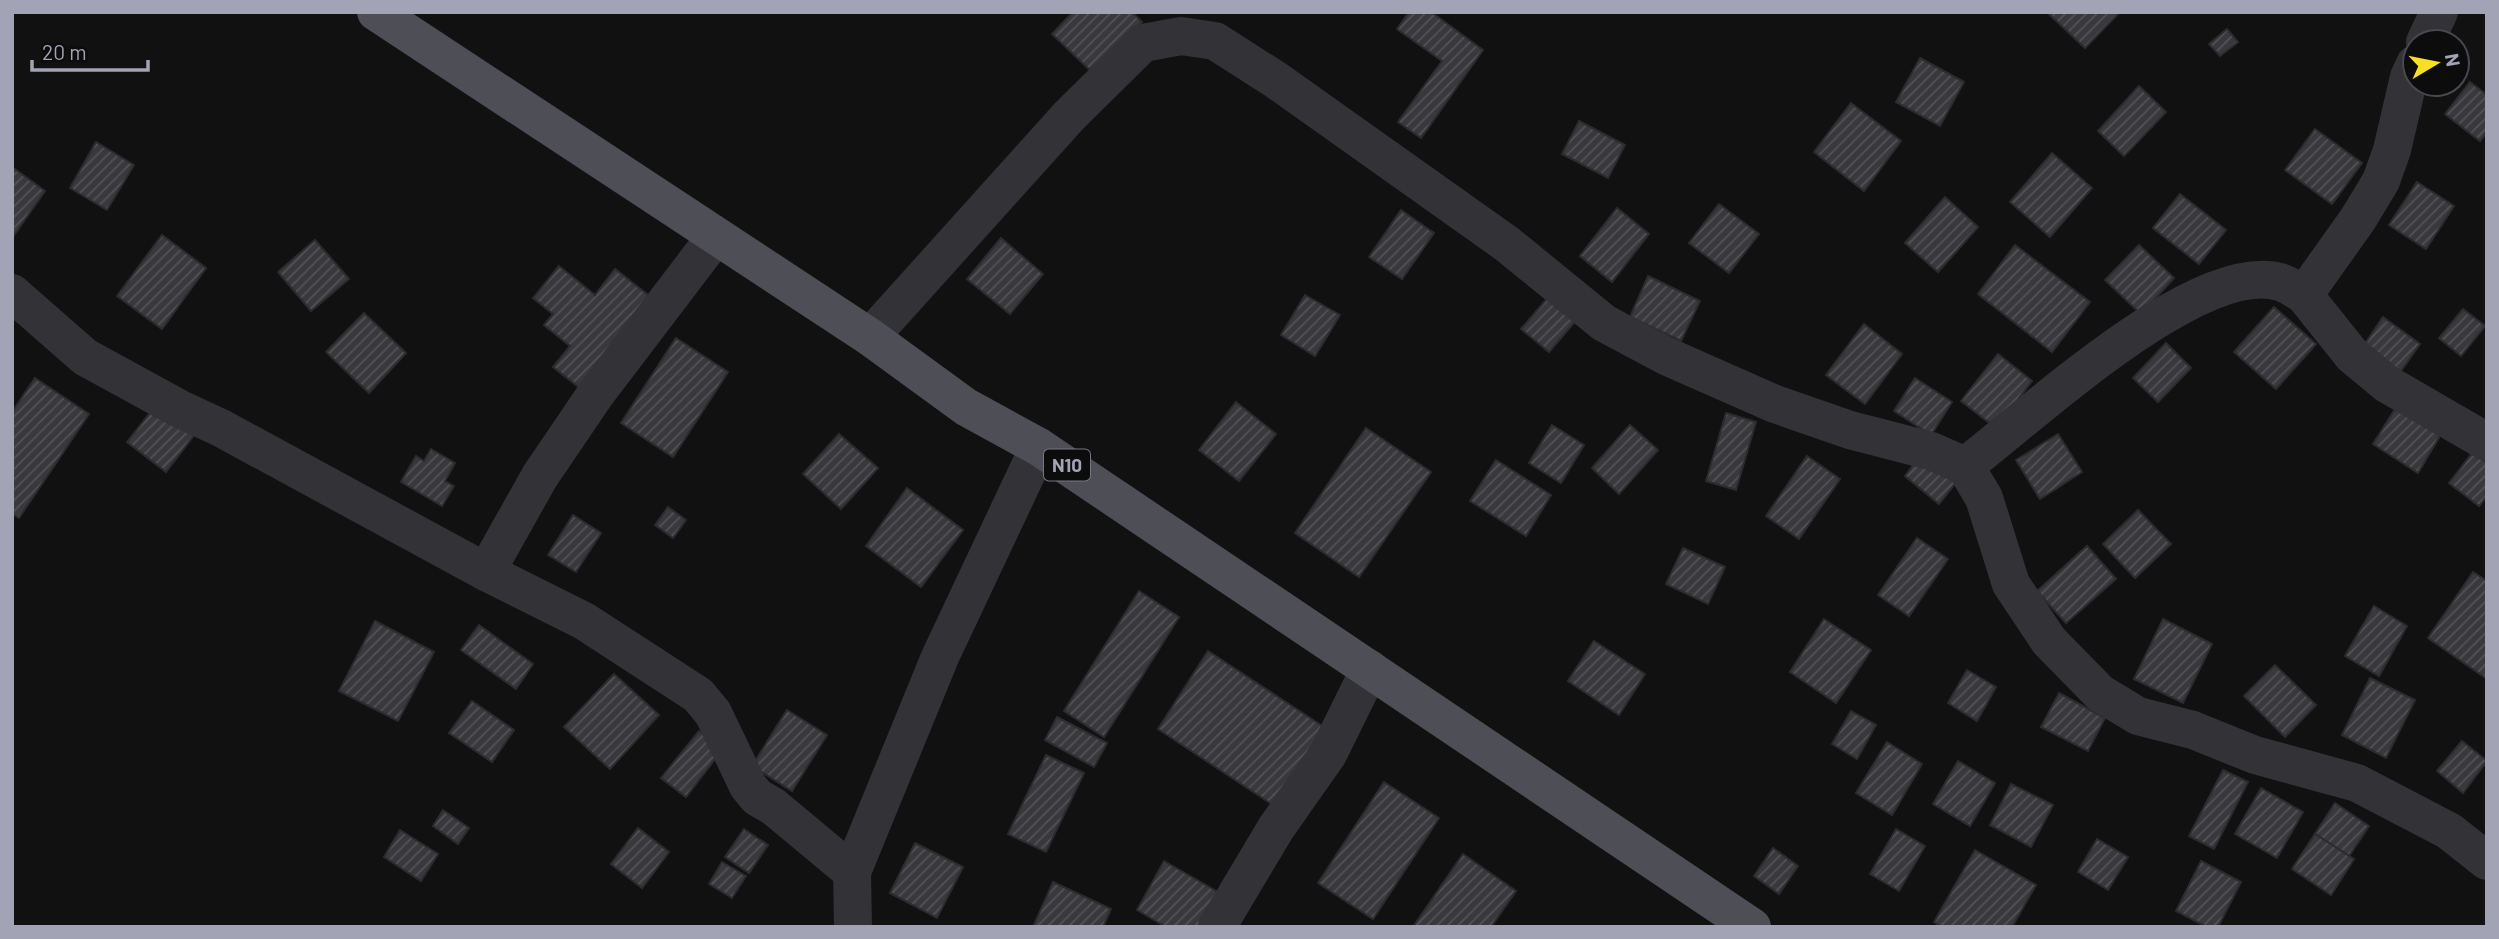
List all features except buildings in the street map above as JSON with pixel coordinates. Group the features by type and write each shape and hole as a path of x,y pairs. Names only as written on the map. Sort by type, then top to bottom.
{"main road":[{"name":"N10","path":"376,12 870,337 967,407 1040,447 1752,927"}],"street":[{"path":"2432,28 2439,12"},
{"path":"870,337 1069,116 1143,43 1181,36 1215,41 1276,80 1507,244 1604,323 1666,356 1775,404 1850,430 1931,451 1965,466 1984,498 2011,584 2049,641 2100,693 2138,716 2193,730 2255,755 2357,783 2449,831 2487,861"},
{"path":"2304,295 2358,219 2381,181 2395,140 2404,98"},
{"path":"486,572 540,476 595,395 716,236"},
{"path":"1965,466 2049,397 2164,314 2215,288 2254,280 2280,282 2304,295 2353,355 2387,384 2487,442"},
{"path":"12,293 85,358 221,428 486,572 584,621 698,695 713,713 748,786 757,797 774,807 860,908"},
{"path":"860,908 940,657 1040,447"},
{"path":"1217,927 1276,828 1328,754 1370,669"}]}
